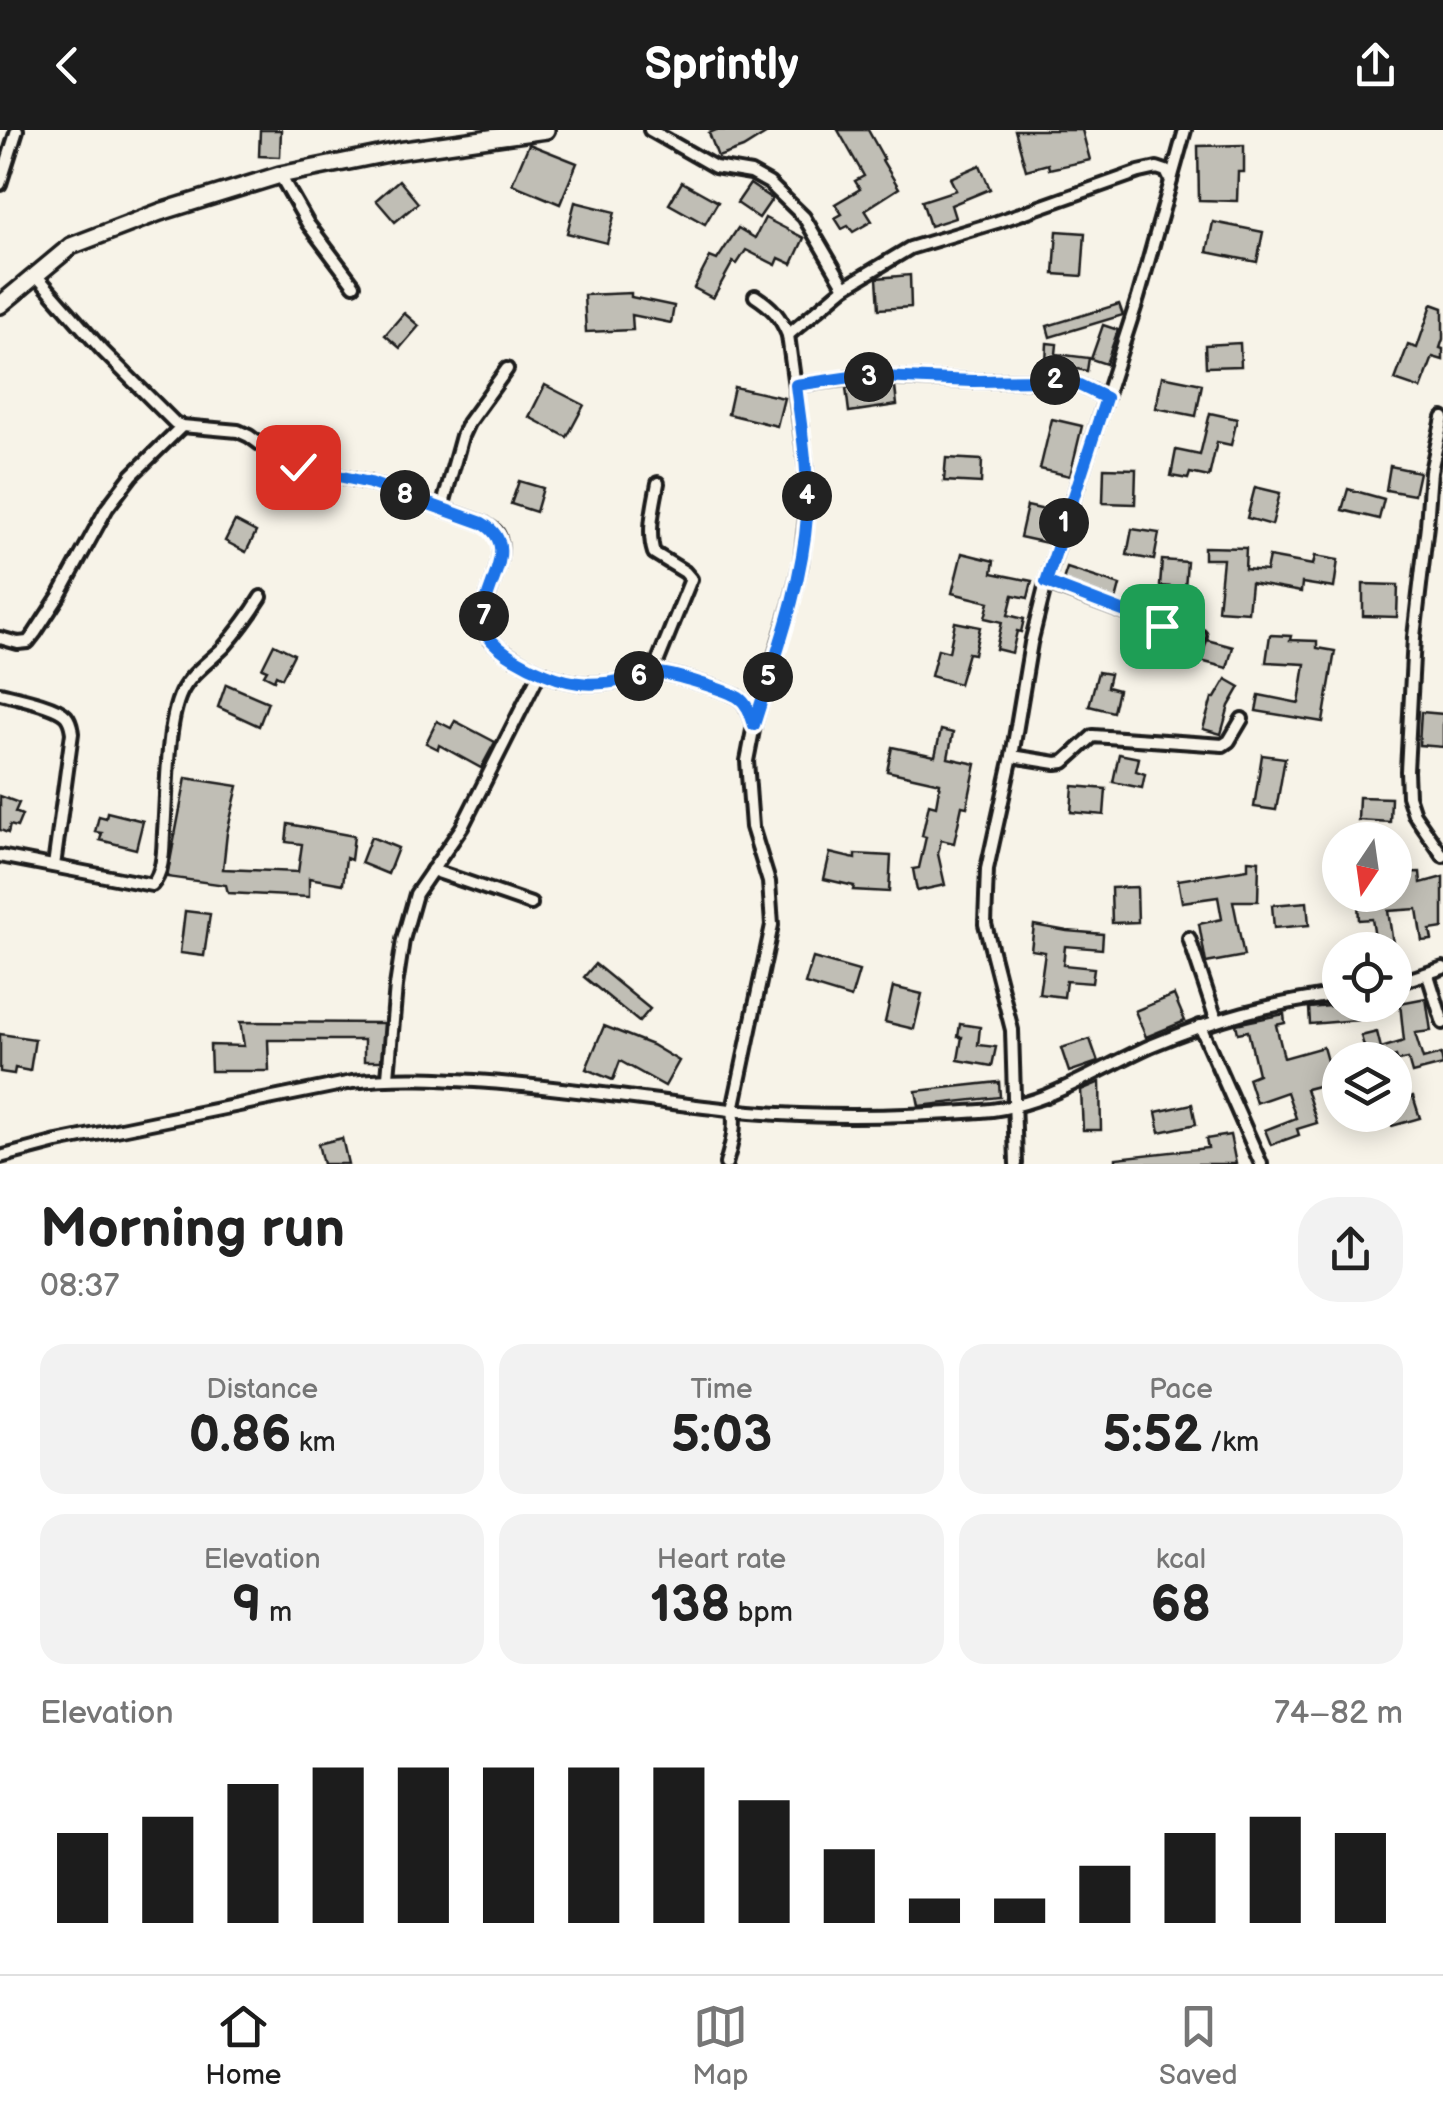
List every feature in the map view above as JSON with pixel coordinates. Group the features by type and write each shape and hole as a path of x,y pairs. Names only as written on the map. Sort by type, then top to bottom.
{"street":[{"path":"0,184 17,130"},
{"path":"0,305 71,246 160,212 280,175 398,150 546,130"},
{"path":"650,130 715,167 751,173 769,183 804,217 845,287"},
{"path":"1016,1164 1012,1030 985,924 987,869 1012,756 1030,643 1046,582 1106,398 1185,130"},
{"path":"788,335 845,287 928,240 998,222 1138,172 1157,168 1166,171 1171,181"},
{"path":"280,175 308,224 354,285"},
{"path":"36,274 102,350 166,415 182,426 238,432 283,462 370,483 494,530 501,551 484,626 500,648 540,672 571,684 595,686 653,673 672,674 739,698 748,708 754,725"},
{"path":"726,1164 735,1123 733,1110 772,925 769,882 750,812 747,761 791,603 807,510 806,468 788,335 771,306 755,296"},
{"path":"442,508 468,423 507,369"},
{"path":"796,385 858,376 1056,380 1077,384 1106,398"},
{"path":"1443,418 1430,471 1414,638 1407,770 1408,796 1414,814 1443,856"},
{"path":"0,638 18,644 28,642 60,596 106,508 132,475 182,426"},
{"path":"653,673 690,579 654,554 652,528 658,484"},
{"path":"1428,502 1443,503"},
{"path":"1046,582 1162,626 1200,636"},
{"path":"0,856 152,884 158,879 170,749 181,692 247,620 261,596"},
{"path":"388,1078 403,940 416,894 462,827 540,672"},
{"path":"0,693 57,710 70,723 72,733 54,866"},
{"path":"1012,756 1064,762 1093,736 1223,745 1242,719"},
{"path":"432,870 531,904"},
{"path":"1189,938 1216,1019"},
{"path":"1412,979 1443,968"},
{"path":"1428,975 1443,1024"},
{"path":"2,1159 56,1142 388,1078 536,1086 733,1110 872,1116 1014,1108 1051,1095 1216,1019 1322,996"},
{"path":"1200,1026 1260,1164"}],"building":[{"path":"260,130 281,130 280,157 259,156"},
{"path":"772,130 743,148 718,157 709,133"},
{"path":"838,130 868,130 899,188 865,210 872,221 853,232 848,226 842,229 835,218 842,214 835,204 860,189 855,181 864,176"},
{"path":"1015,130 1082,130 1090,160 1026,170"},
{"path":"529,144 577,163 560,204 512,184"},
{"path":"1244,145 1244,172 1238,172 1237,201 1199,200 1198,146"},
{"path":"980,165 990,189 951,205 955,218 930,226 922,201 956,190 950,178"},
{"path":"399,180 418,203 395,222 376,200"},
{"path":"682,182 718,202 705,224 669,204"},
{"path":"750,184 772,199 759,218 737,203"},
{"path":"575,202 615,212 607,243 567,233"},
{"path":"765,218 804,238 792,264 779,258 776,265 746,250 737,264 733,262 713,298 694,288 710,257 717,260 738,228 755,238"},
{"path":"1213,222 1263,232 1257,262 1207,252"},
{"path":"1057,231 1085,233 1082,276 1054,274"},
{"path":"910,275 911,307 879,309 877,278"},
{"path":"631,293 631,297 674,306 671,323 632,315 633,330 586,332 584,295"},
{"path":"1119,304 1123,315 1050,337 1047,326"},
{"path":"1432,304 1443,308 1443,360 1433,357 1421,389 1395,380 1408,345 1417,348"},
{"path":"404,313 419,326 400,348 385,335"},
{"path":"1103,325 1118,330 1106,364 1091,359"},
{"path":"1047,343 1057,344 1056,354 1089,358 1087,371 1046,363"},
{"path":"1240,343 1241,366 1206,367 1205,345"},
{"path":"1162,376 1202,384 1196,416 1156,408"},
{"path":"545,385 584,405 567,437 529,417"},
{"path":"734,387 784,398 777,426 728,414"},
{"path":"895,387 897,405 849,412 846,388"},
{"path":"1210,413 1237,419 1231,445 1217,442 1209,477 1190,473 1188,479 1171,476 1176,450 1200,455"},
{"path":"1052,419 1082,426 1070,476 1040,469"},
{"path":"946,458 982,460 981,483 944,481"},
{"path":"1390,466 1419,472 1414,495 1386,490"},
{"path":"1104,468 1136,469 1135,504 1103,503"},
{"path":"519,481 543,488 536,512 511,504"},
{"path":"1255,487 1280,493 1272,525 1247,518"},
{"path":"1348,489 1384,499 1379,519 1342,510"},
{"path":"1027,506 1054,512 1047,543 1020,537"},
{"path":"235,521 256,532 246,552 225,541"},
{"path":"1132,529 1159,533 1154,560 1127,555"},
{"path":"1204,547 1246,548 1245,569 1266,571 1269,557 1313,565 1315,556 1338,560 1334,588 1302,583 1301,592 1251,583 1248,612 1218,610 1223,559 1204,559"},
{"path":"962,553 994,561 992,573 1032,581 1028,598 1013,595 1008,615 1024,619 1012,653 996,649 1002,622 985,618 989,602 952,593"},
{"path":"1162,560 1187,562 1185,588 1160,586"},
{"path":"1067,568 1120,585 1116,600 1063,580"},
{"path":"1363,584 1398,585 1397,617 1363,616"},
{"path":"955,622 980,627 974,654 968,653 959,684 931,676 938,649 949,652"},
{"path":"1270,635 1317,641 1317,648 1335,651 1323,722 1256,711 1259,695 1299,703 1305,664 1266,662"},
{"path":"1207,640 1233,647 1227,668 1201,661"},
{"path":"274,644 294,654 282,678 276,675 274,680 264,675 267,670 262,668"},
{"path":"1098,672 1110,674 1107,687 1118,690 1113,712 1089,706"},
{"path":"1226,679 1240,687 1229,706 1221,734 1203,729 1212,698"},
{"path":"226,684 268,702 259,726 218,707"},
{"path":"1421,712 1443,714 1443,747 1419,745"},
{"path":"437,721 451,728 455,721 495,742 481,768 439,745 438,749 426,743"},
{"path":"941,730 953,733 948,758 976,764 954,843 941,840 938,854 945,885 917,891 913,869 919,868 929,804 936,806 940,783 887,771 892,747 935,756"},
{"path":"1119,754 1139,758 1136,771 1145,774 1142,788 1113,782"},
{"path":"1262,755 1285,758 1276,810 1254,807"},
{"path":"186,778 238,786 223,869 298,872 302,844 286,842 288,824 354,836 343,884 309,878 309,897 228,893 226,885 167,877"},
{"path":"1073,786 1106,789 1104,815 1071,812"},
{"path":"0,796 19,803 15,812 22,815 17,827 10,825 8,833 0,830"},
{"path":"1359,797 1391,798 1390,822 1358,820"},
{"path":"107,812 143,821 136,849 100,840 102,833 95,832 99,816 106,818"},
{"path":"371,837 398,848 388,874 361,863"},
{"path":"830,853 855,859 855,854 891,856 889,892 853,890 854,886 824,879"},
{"path":"1248,860 1259,861 1258,901 1233,901 1244,956 1206,963 1199,924 1222,919 1218,897 1182,902 1178,880 1248,869"},
{"path":"1412,872 1420,872 1421,883 1443,877 1443,928 1430,930 1432,940 1422,941 1417,909 1412,909"},
{"path":"1137,887 1138,922 1112,923 1111,888"},
{"path":"1307,902 1309,925 1274,928 1272,905"},
{"path":"185,911 210,914 204,956 180,953"},
{"path":"1358,912 1388,912 1391,932 1374,932 1372,919 1359,920"},
{"path":"1034,925 1103,934 1102,949 1065,946 1063,965 1094,968 1092,983 1066,981 1064,997 1039,994 1045,952 1031,950"},
{"path":"813,958 859,971 851,998 805,984"},
{"path":"595,964 650,1009 639,1022 584,977"},
{"path":"893,987 922,994 914,1029 885,1022"},
{"path":"1174,995 1185,1021 1146,1037 1135,1011"},
{"path":"1426,998 1431,1031 1415,1033 1423,1059 1441,1054 1443,1065 1412,1073 1412,1042 1401,1042 1404,1041 1402,1022 1412,1022 1412,1001"},
{"path":"1322,1007 1322,1022 1334,1022 1310,1024 1309,1008"},
{"path":"1284,1014 1285,1023 1276,1025 1284,1058 1322,1047 1322,1085 1306,1089 1317,1123 1297,1129 1299,1135 1271,1145 1265,1130 1296,1118 1287,1092 1256,1103 1248,1078 1258,1074 1248,1031 1238,1033 1236,1024"},
{"path":"240,1022 384,1023 381,1061 364,1061 364,1040 268,1040 269,1071 211,1071 210,1045 244,1046"},
{"path":"960,1024 980,1027 978,1045 996,1047 992,1066 958,1060"},
{"path":"604,1026 652,1045 679,1061 665,1086 620,1061 613,1080 586,1069"},
{"path":"1377,1032 1380,1042 1363,1042 1361,1036"},
{"path":"0,1034 35,1039 30,1071 15,1068 14,1074 0,1072"},
{"path":"1090,1039 1098,1062 1069,1072 1061,1048"},
{"path":"999,1082 1000,1097 919,1106 916,1091"},
{"path":"1100,1082 1101,1130 1083,1130 1081,1090"},
{"path":"1412,1096 1420,1118 1412,1120"},
{"path":"1192,1104 1196,1124 1160,1132 1156,1112"},
{"path":"1230,1135 1236,1164 1116,1164 1116,1158 1208,1148 1206,1139"},
{"path":"342,1138 348,1164 323,1164 318,1144"}],"route":[{"path":"298,467 370,483 494,530 501,551 484,626 500,648 540,672 571,684 595,686 653,673 672,674 739,698 748,708 754,725 791,603 805,537 806,468 796,385 858,376 1056,380 1077,384 1106,398 1046,582 1162,626"}]}
